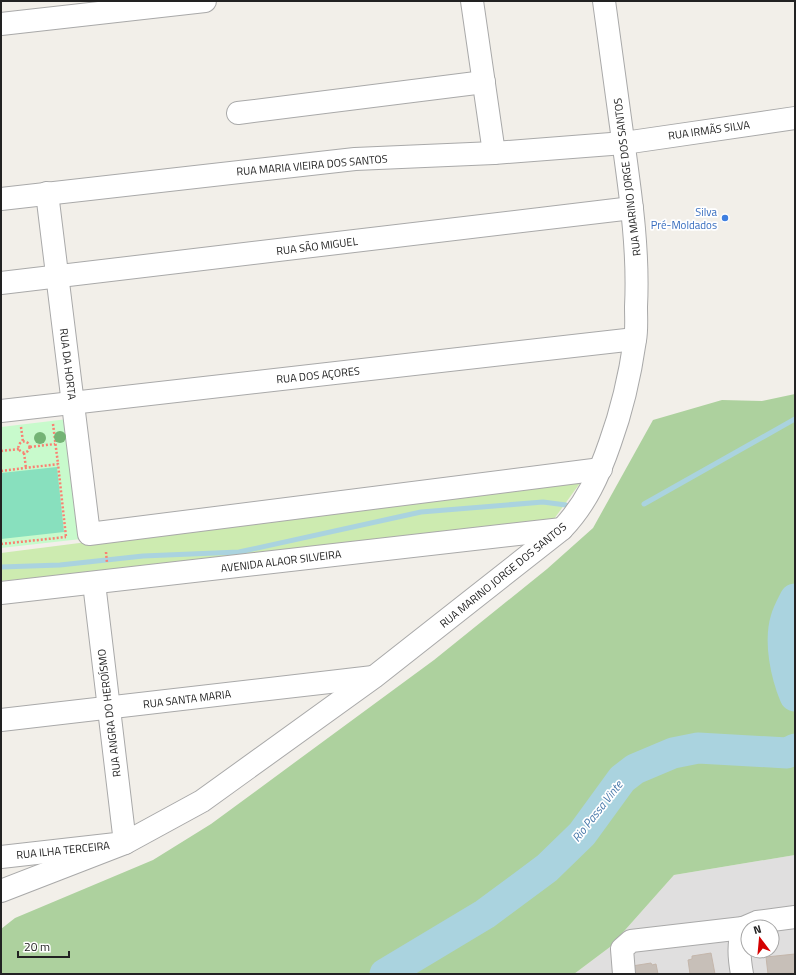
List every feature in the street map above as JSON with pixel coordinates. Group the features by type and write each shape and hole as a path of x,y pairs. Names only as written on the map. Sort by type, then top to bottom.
{"street":[{"path":"1,24 205,1"},
{"path":"472,1 494,153"},
{"name":"RUA MARINO JORGE DOS SANTOS","path":"1,891 124,843 202,801 374,677 562,529 574,517 586,499 601,469 616,428 635,339 636,255 632,208 604,1"},
{"path":"238,113 484,82"},
{"name":"RUA IRMÃS SILVA","path":"624,143 795,118"},
{"name":"RUA MARIA VIEIRA DOS SANTOS","path":"1,199 355,159 494,153 624,143"},
{"name":"RUA DA HORTA","path":"47,193 78,441 97,533"},
{"name":"RUA SÃO MIGUEL","path":"1,283 632,208"},
{"name":"RUA DOS AÇORES","path":"1,411 635,339"},
{"path":"97,533 601,469"},
{"name":"AVENIDA ALAOR SILVEIRA","path":"1,593 562,529"},
{"name":"RUA ANGRA DO HEROÍSMO","path":"102,582 108,708 124,843"},
{"name":"RUA SANTA MARIA","path":"1,720 374,677"},
{"name":"RUA ILHA TERCEIRA","path":"1,857 124,843"},
{"path":"780,919 795,917"},
{"path":"624,974 622,949 631,941 740,928"},
{"path":"740,937 739,953 742,974"}],"path":[{"path":"51,405 66,537"},
{"path":"30,447 78,441"},
{"path":"19,448 20,444 23,442 27,442 30,447"},
{"path":"24,453 29,451 30,447"},
{"path":"1,450 19,448"},
{"path":"19,448 24,453 26,468"},
{"path":"1,470 58,464"},
{"path":"1,544 97,533 102,582"}],"shaded area":[{"path":"795,855 795,974 574,974 610,947 674,875"}],"green space":[{"path":"795,394 795,855 674,875 610,947 574,974 1,974 1,929 15,918 153,860 211,824 434,660 547,569 593,528 653,420 722,400 762,401"},
{"path":"68,419 81,539 1,548 1,427"},
{"path":"57,467 64,532 1,539 1,473"},
{"path":"583,479 554,519 152,566 1,581 1,553"}],"building":[{"path":"711,953 715,974 690,974 688,960 692,959 692,956"},
{"path":"795,954 795,973 768,974 766,959 780,959 780,956"},
{"path":"651,963 652,965 656,964 658,974 633,974 632,966"}],"waterway":[{"path":"644,504 795,419"},
{"path":"1,567 60,565 143,556 239,552 421,512 543,502 566,505"},
{"name":"Rio Passa Vinte","path":"795,599 786,619 783,638 786,668 795,696"},
{"name":"Rio Passa Vinte","path":"385,974 485,914 547,868 582,834 622,779 635,769 673,753 698,748 787,753 795,749"}],"place":[{"name":"Silva Pré-Moldados","path":"725,218"}]}
